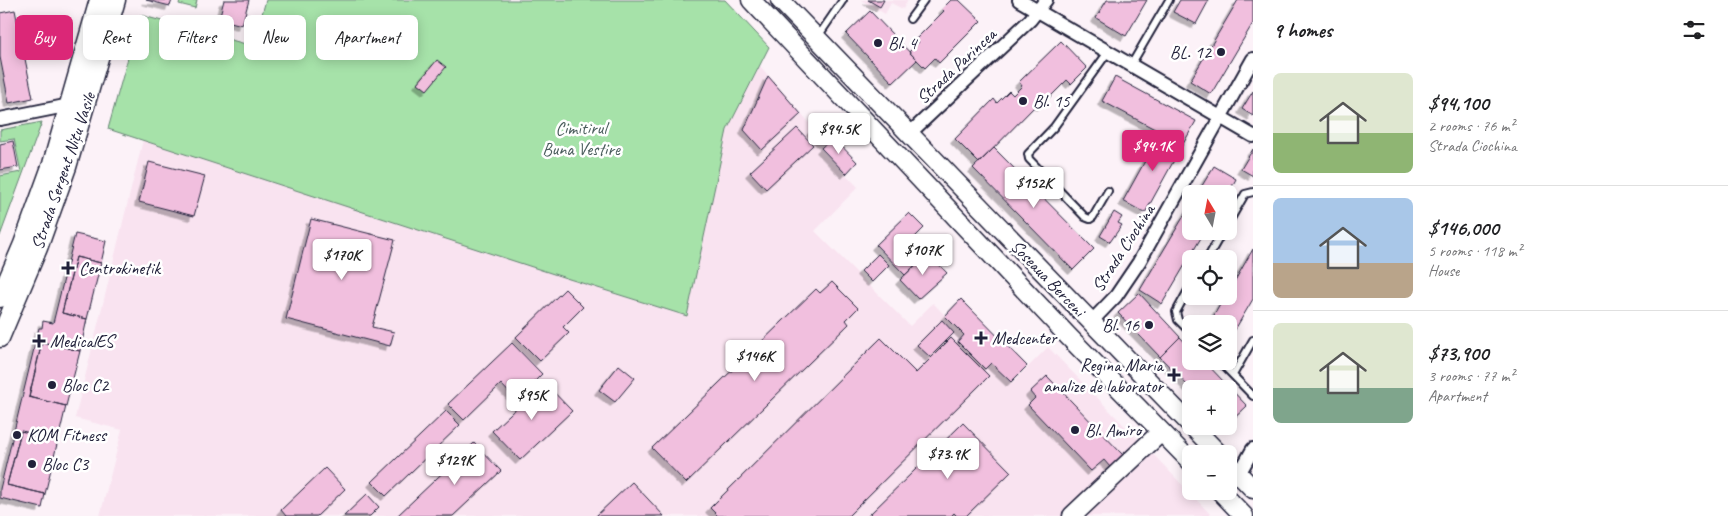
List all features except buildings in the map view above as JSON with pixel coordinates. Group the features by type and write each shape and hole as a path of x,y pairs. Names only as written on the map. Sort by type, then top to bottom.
{"main road":[{"name":"Strada Sergent Nițu Vasile","path":"0,298 42,192 70,105 99,0"},
{"name":"Strada Sergent Nițu Vasile","path":"0,338 38,248 68,167 116,0"},
{"name":"Șoseaua Berceni","path":"752,0 1182,453"},
{"name":"Șoseaua Berceni","path":"780,0 1182,416"},
{"path":"984,246 1001,230"},
{"path":"1072,516 1161,432"},
{"name":"Șoseaua Berceni","path":"1201,435 1210,445"},
{"path":"1237,472 1253,489"},
{"path":"1229,500 1244,516"}],"street":[{"path":"1019,0 1253,136"},
{"name":"Strada Parincea","path":"909,134 1038,11 1046,0"},
{"name":"Strada Ciochina","path":"1091,322 1116,296 1128,279 1253,59"},
{"path":"0,119 70,105"},
{"path":"1237,466 1253,449"}],"lane":[{"path":"817,38 843,0"},
{"path":"910,19 924,0"},
{"path":"1131,65 1169,0"},
{"path":"1108,52 1054,127 1028,154 1029,159 1085,217 1090,219 1093,217 1108,191"},
{"path":"1238,206 1245,194 1253,192"},
{"path":"1182,301 1176,312 1178,320 1182,324"},
{"path":"1233,375 1253,340"},
{"path":"1228,370 1253,396"}],"shaded area":[{"path":"861,0 908,0 903,9 891,3 885,14"},
{"path":"760,66 814,128 811,131 825,145 821,149 858,187 815,231 910,326 933,303 964,335 958,342 991,363 1012,383 1048,347 1145,447 1072,516 100,516 122,430 75,418 143,140 687,316 727,130"},
{"path":"1150,451 1182,485 1182,500 1197,500 1212,516 1079,516"}],"green space":[{"path":"180,0 197,0 195,8 179,4"},
{"name":"Cimitirul Buna Vestire","path":"266,0 725,0 769,47 727,130 687,316 108,129 127,60 149,60 149,17 159,20 159,60 234,60 234,41 244,44 244,60 306,60 306,15 262,15"},
{"path":"42,122 0,236 0,176 21,172 14,139 0,141 0,130"}],"place":[{"name":"Bl. 4","path":"878,43"},
{"name":"BL. 12","path":"1221,52"},
{"name":"Bl. 15","path":"1023,101"},
{"name":"Centrokinetik","path":"68,268"},
{"name":"Bl. 16","path":"1149,325"},
{"name":"Medcenter","path":"981,338"},
{"name":"MedicalES","path":"39,341"},
{"name":"Regina Maria analize de laborator","path":"1174,375"},
{"name":"Bloc C2","path":"52,385"},
{"name":"Bl. Amiro","path":"1075,430"},
{"name":"KOM Fitness","path":"17,435"},
{"name":"Bloc C3","path":"32,464"}]}
